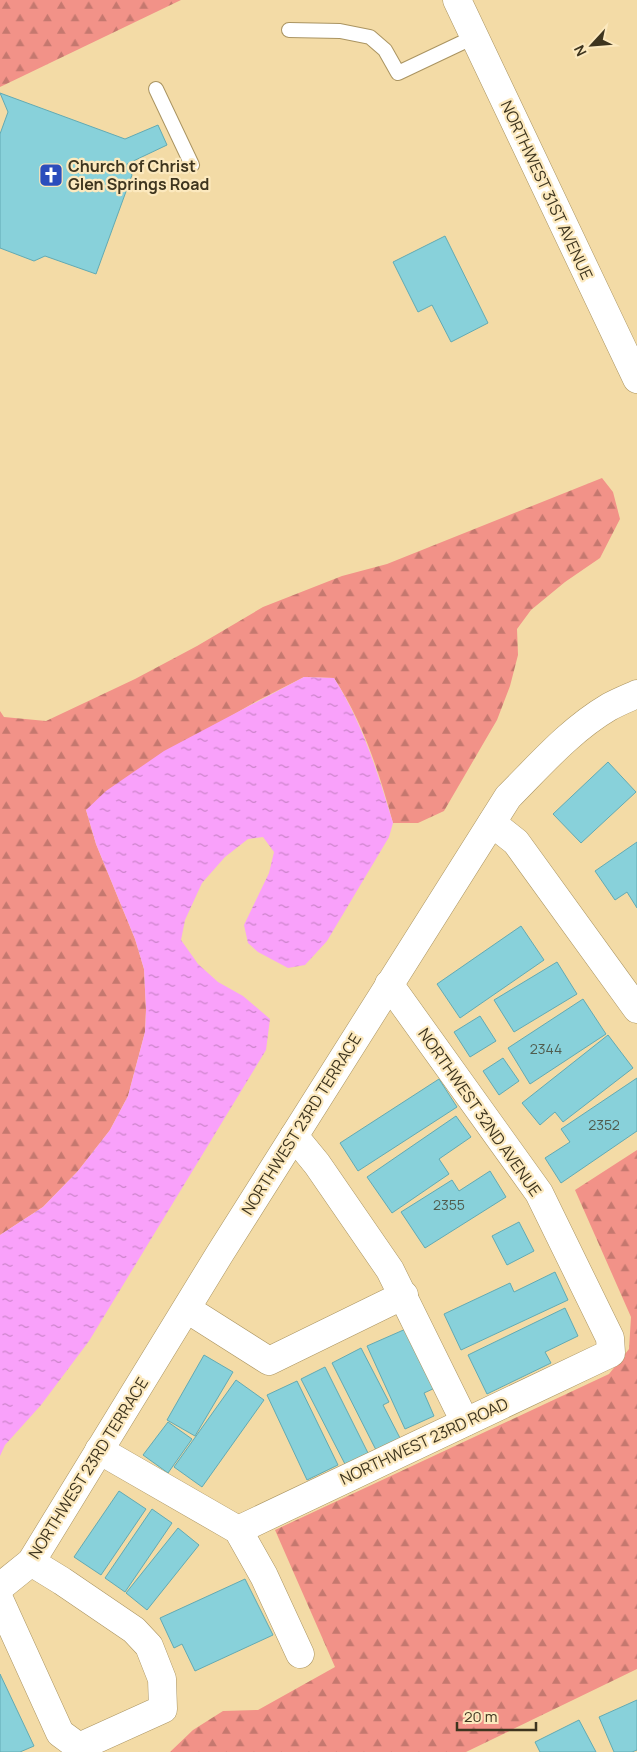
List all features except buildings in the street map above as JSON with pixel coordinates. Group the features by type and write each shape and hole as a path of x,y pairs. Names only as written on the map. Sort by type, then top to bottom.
{"street":[{"name":"NORTHWEST 31ST AVENUE","path":"457,0 637,379"},
{"name":"NORTHWEST 23RD TERRACE","path":"0,1587 31,1562 294,1136 508,797 582,726 610,706 637,694"},
{"path":"492,823 516,842 637,1009"},
{"name":"NORTHWEST 32ND AVENUE","path":"389,984 539,1193 610,1338 612,1353"},
{"path":"294,1136 318,1164 390,1270 465,1422"},
{"path":"187,1309 269,1361 404,1295"},
{"name":"NORTHWEST 23RD ROAD","path":"238,1530 612,1353"},
{"path":"99,1450 238,1530 264,1576 300,1654"},
{"path":"0,1601 60,1733 79,1747 162,1709 162,1679 149,1646 134,1630 31,1562"}],"lane":[{"path":"289,30 340,31 370,37 385,50 398,73 474,37"},
{"path":"156,89 192,165"}],"green space":[{"path":"0,0 181,0 0,87"},
{"path":"602,478 613,492 620,519 600,558 565,582 531,610 517,629 518,655 510,686 497,720 444,811 418,823 393,823 382,785 362,730 334,678 304,677 221,722 86,810 96,844 135,939 144,969 145,1032 128,1096 110,1130 78,1171 43,1207 0,1235 0,711 4,717 46,721 135,679 197,646 263,607 342,576 387,564"},
{"path":"637,1150 637,1669 466,1752 170,1752 193,1730 223,1711 258,1710 335,1667 275,1530 609,1374 629,1349 631,1317 575,1190"}],"water":[{"path":"304,677 334,678 352,709 366,742 393,823 389,837 327,941 305,965 288,968 258,952 248,943 244,925 269,873 274,852 263,837 248,839 225,857 202,883 185,920 181,940 198,964 218,982 243,996 270,1019 266,1050 89,1341 41,1405 5,1445 0,1456 0,1235 43,1207 78,1171 110,1130 128,1096 145,1032 144,969 135,939 96,844 86,810 106,791 164,751"}],"place":[{"name":"Church of Christ Glen Springs Road","path":"51,175"}]}
